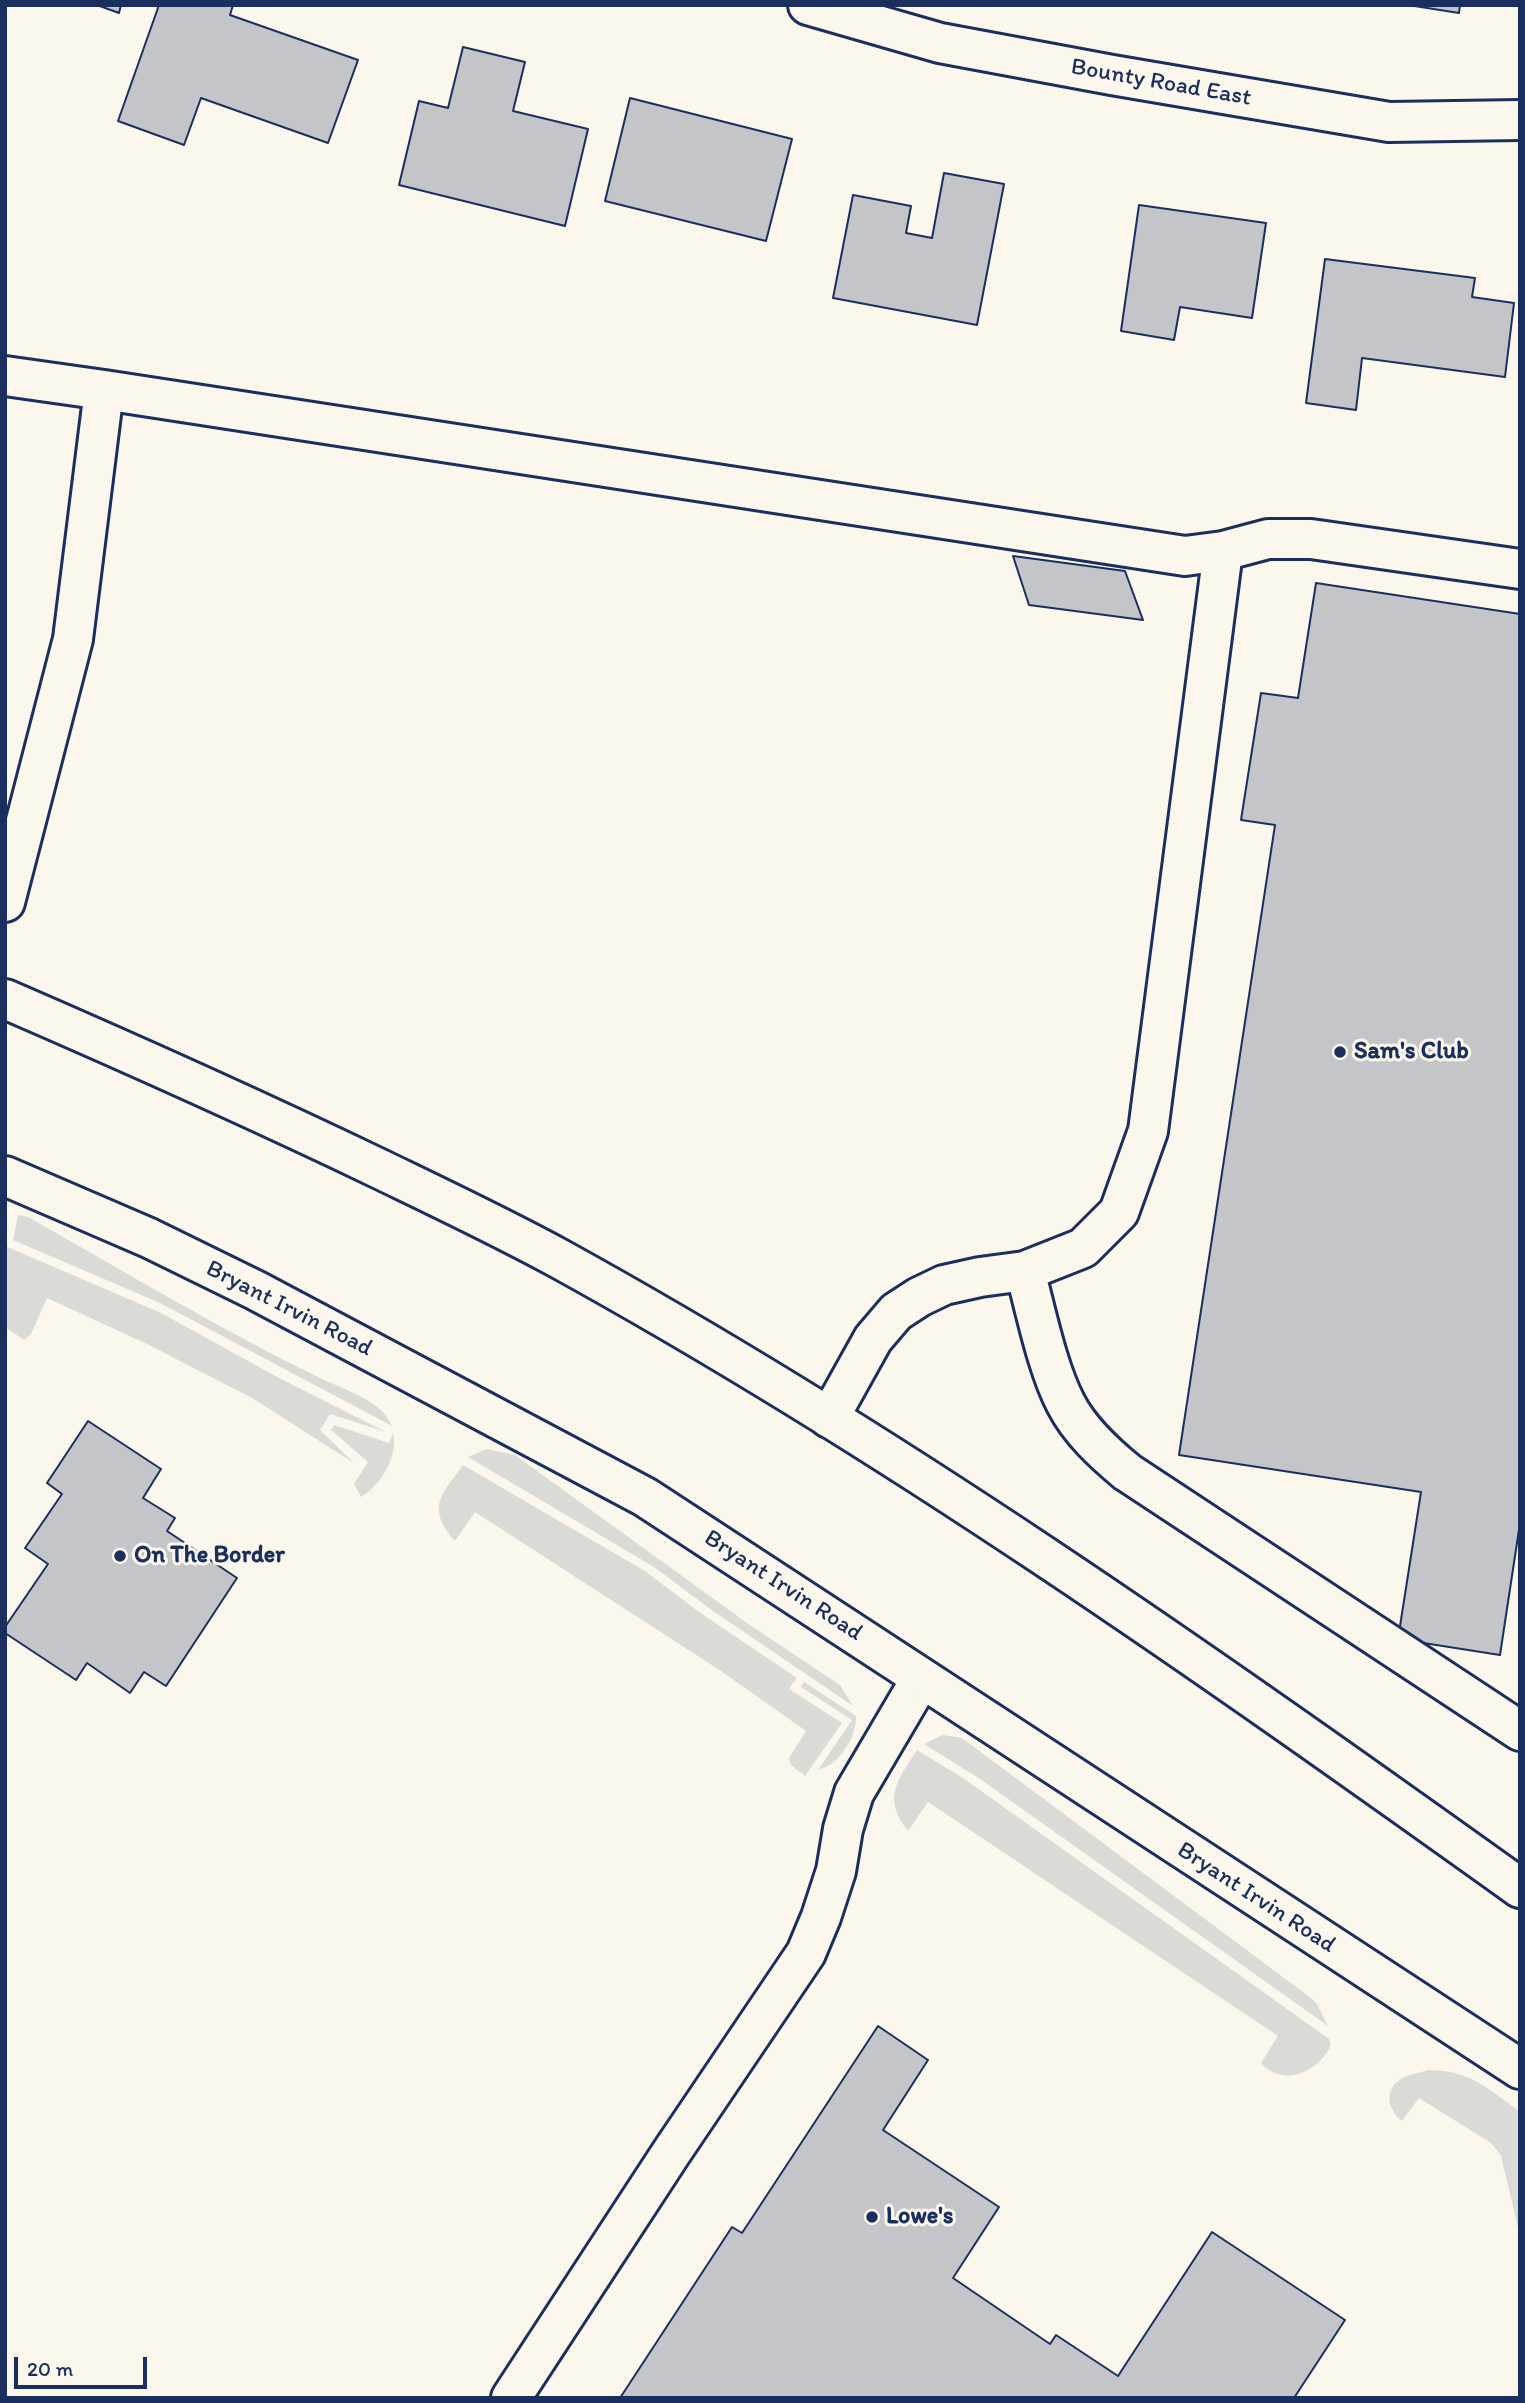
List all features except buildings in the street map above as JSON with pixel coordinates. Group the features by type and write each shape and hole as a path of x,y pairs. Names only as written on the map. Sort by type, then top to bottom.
{"main road":[{"name":"Bounty Road East","path":"808,5 940,43 1376,120 1520,120"},
{"path":"5,376 1185,556 1223,551 1268,539 1311,539 1520,569"},
{"path":"5,902 73,639 104,390"},
{"path":"829,1418 873,1339 896,1312 944,1285 1025,1271 1083,1248 1119,1212 1148,1131 1223,551"},
{"path":"5,999 253,1108 556,1257 829,1418 952,1495 1520,1888"},
{"name":"Bryant Irvin Road","path":"5,1176 149,1238 255,1290 634,1490 1520,2069"},
{"path":"1025,1271 1048,1354 1066,1405 1097,1446 1127,1472 1520,1731"},
{"path":"511,2398 656,2175 806,1953 836,1871 843,1829 854,1793 921,1679"}],"shaded area":[{"path":"18,1215 28,1217 244,1339 371,1402 387,1417 392,1426 160,1303 13,1240"},
{"path":"5,1246 161,1313 279,1378 386,1432 330,1414 320,1430 354,1463 252,1398 147,1344 47,1298 31,1334 24,1340 5,1327"},
{"path":"334,1425 389,1443 393,1433 393,1451 386,1470 375,1486 361,1497 354,1484 368,1462 331,1430"},
{"path":"487,1449 515,1455 747,1623 840,1685 853,1706 713,1611 654,1567 468,1457"},
{"path":"463,1465 645,1571 699,1612 797,1678 789,1689 842,1723 805,1776 791,1765 789,1758 806,1731 721,1671 475,1512 455,1541 446,1529 439,1510 443,1494"},
{"path":"804,1682 856,1716 853,1733 845,1749 833,1762 818,1770 852,1720 801,1687"},
{"path":"943,1735 962,1738 1311,1998 1328,2026 980,1779 924,1744"},
{"path":"917,1750 963,1778 1329,2039 1331,2045 1325,2055 1318,2063 1300,2074 1280,2075 1270,2071 1261,2063 1278,2036 928,1802 908,1831 896,1809 895,1790 903,1771"},
{"path":"1428,2070 1465,2076 1485,2086 1520,2114 1520,2236 1501,2156 1491,2143 1419,2098 1402,2121 1393,2111 1390,2094 1395,2084 1407,2076"}],"place":[{"name":"Sam's Club","path":"1340,1052"},
{"name":"On The Border","path":"120,1556"},
{"name":"Lowe's","path":"872,2217"}]}
